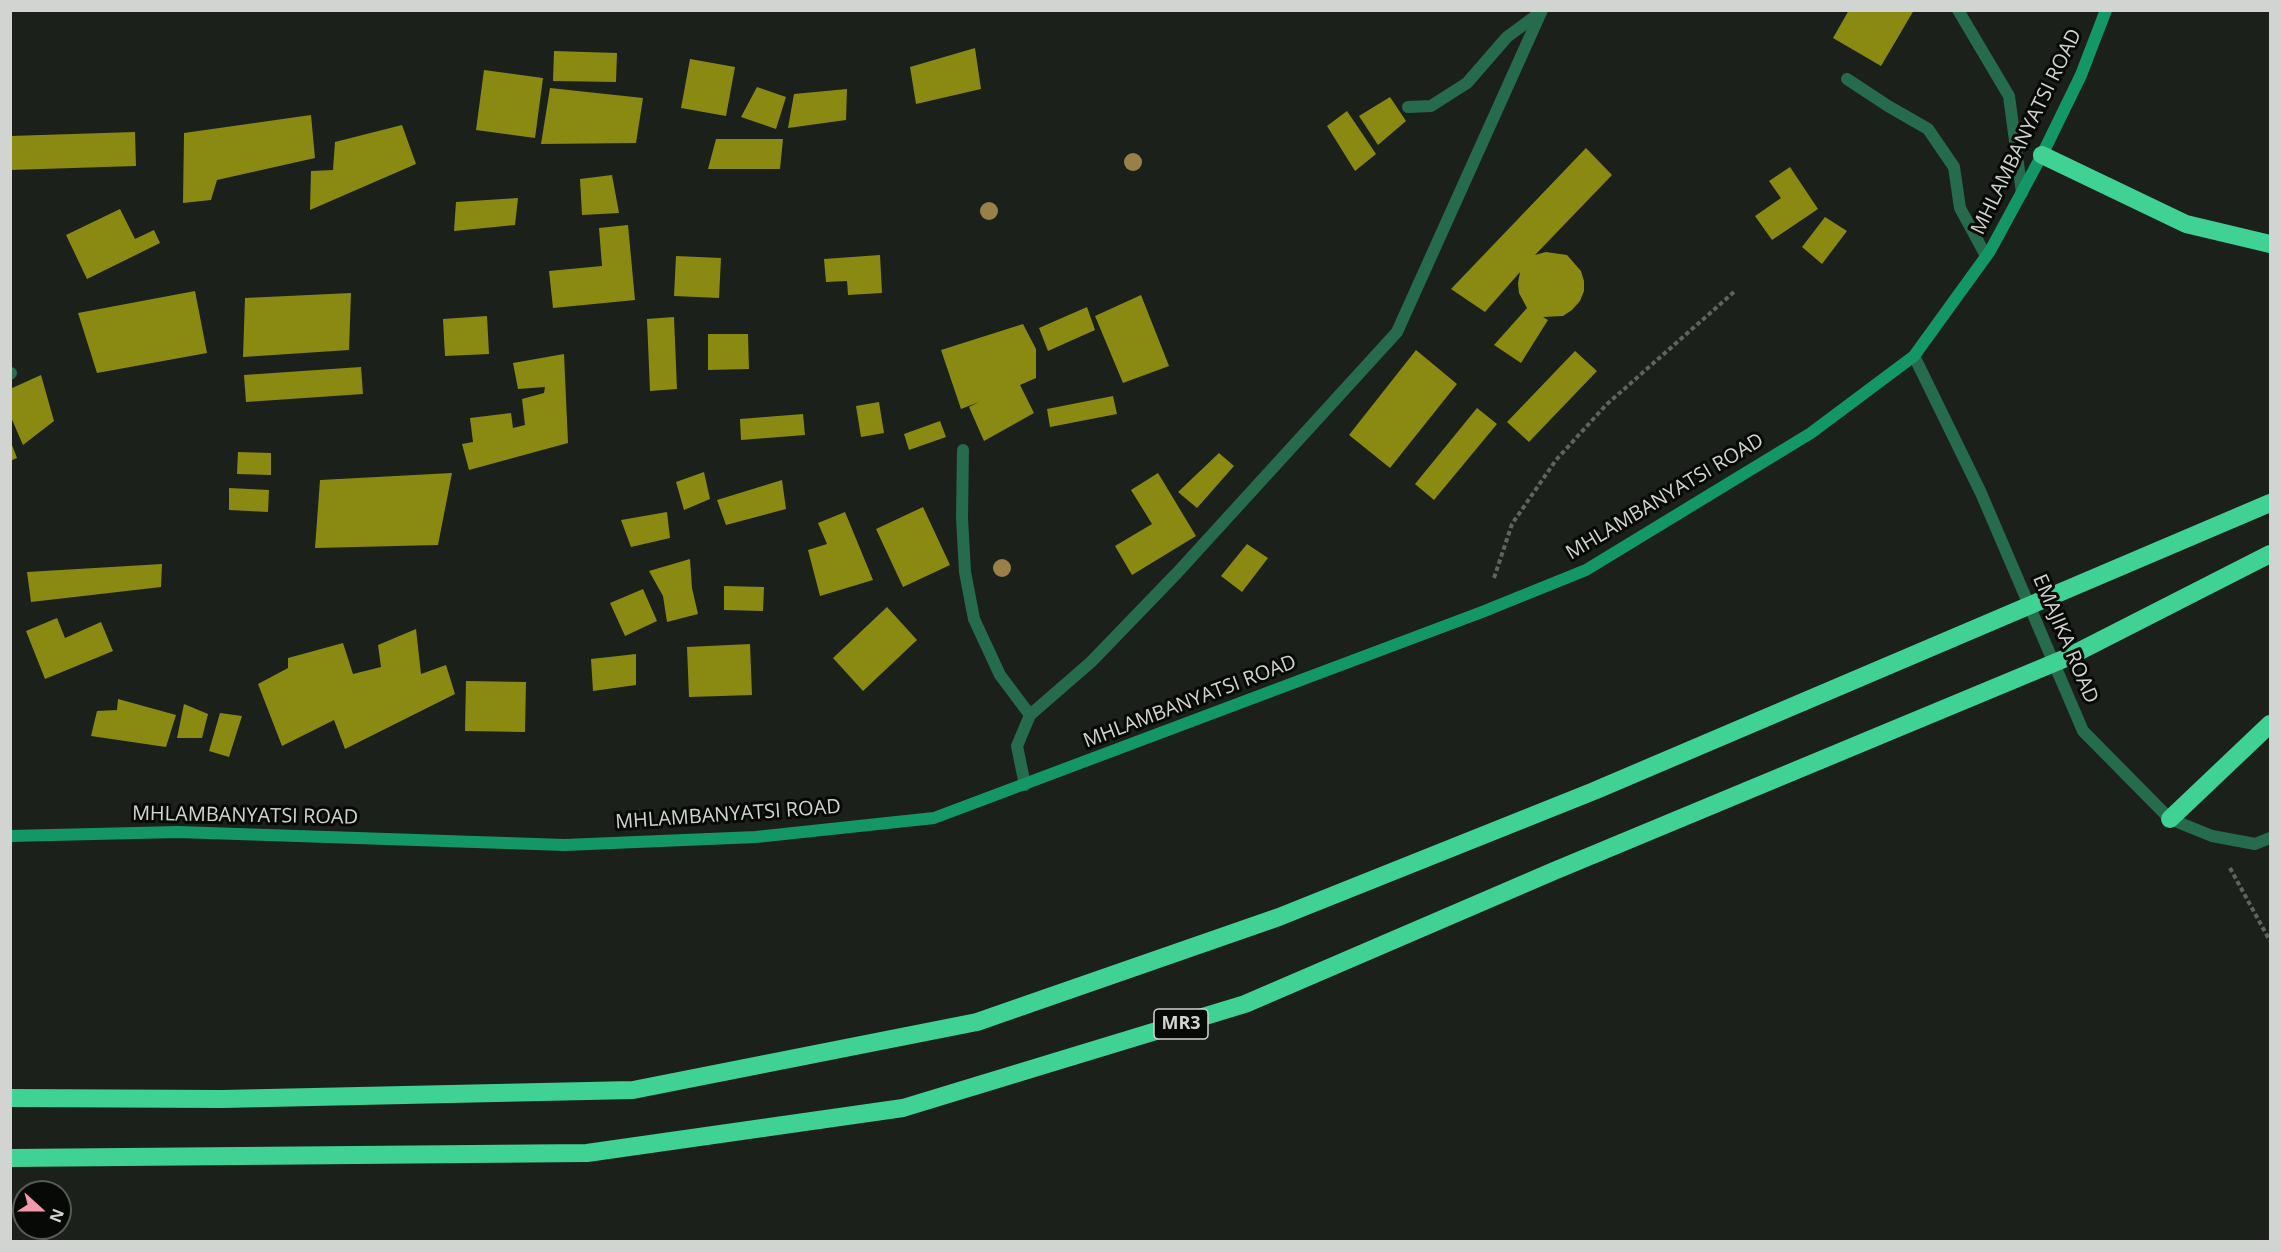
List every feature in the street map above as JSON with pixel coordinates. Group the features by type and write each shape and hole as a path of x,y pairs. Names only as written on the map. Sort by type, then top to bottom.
{"highway":[{"path":"2042,156 2186,224 2271,244"},
{"path":"10,1098 222,1099 633,1090 977,1022 1279,917 1594,791 2271,503"},
{"name":"MR3","path":"10,1158 586,1153 903,1108 1245,1004 1554,871 2066,658 2271,554"},
{"path":"2170,819 2271,724"}],"main road":[{"name":"MHLAMBANYATSI ROAD","path":"10,836 178,832 565,845 756,837 934,818 1482,612 1586,570 1811,433 1914,356 1986,256 2022,193 2081,75 2106,10"}],"street":[{"path":"1958,10 2009,96 2022,193"},
{"path":"1408,107 1431,106 1467,83 1507,38 1542,11"},
{"path":"1025,785 1017,746 1030,715 1091,662 1177,573 1397,332 1542,11"},
{"path":"1847,79 1928,129 1954,167 1960,208 1986,256"},
{"name":"EMAJIKA ROAD","path":"1914,356 1981,493 2083,731 2170,819 2212,836 2255,844 2271,838"},
{"path":"963,450 962,518 965,572 974,619 1000,675 1030,715"}],"path":[{"path":"1482,612 1512,524 1556,460 1606,405 1734,292"},
{"path":"2212,836 2271,940"}],"building":[{"path":"1849,10 1914,10 1881,66 1833,38"},
{"path":"975,48 981,89 916,104 910,67"},
{"path":"554,51 617,53 616,82 553,81"},
{"path":"690,59 735,67 726,116 681,108"},
{"path":"484,70 543,78 535,138 476,130"},
{"path":"757,87 786,97 776,129 741,117"},
{"path":"550,88 643,98 636,143 541,144"},
{"path":"847,89 846,120 788,128 794,94"},
{"path":"1390,97 1406,121 1378,145 1359,116"},
{"path":"1347,111 1376,154 1355,171 1327,126"},
{"path":"311,115 315,158 217,180 211,200 183,203 184,133"},
{"path":"402,125 416,164 310,210 311,171 333,170 335,142"},
{"path":"135,132 136,166 10,170 10,136"},
{"path":"716,139 783,139 780,169 708,169"},
{"path":"1586,148 1612,175 1535,255 1546,252 1567,255 1581,271 1584,291 1580,301 1563,316 1543,317 1548,320 1521,363 1494,345 1527,308 1519,293 1520,272 1485,312 1451,289"},
{"path":"1790,167 1818,209 1772,240 1755,216 1781,198 1769,181"},
{"path":"612,175 619,213 582,215 580,179"},
{"path":"518,198 515,225 454,231 456,202"},
{"path":"120,209 135,239 154,230 160,243 87,279 66,235"},
{"path":"1825,217 1847,231 1822,264 1802,247"},
{"path":"628,225 635,300 553,308 549,271 602,266 599,228"},
{"path":"880,255 882,293 848,295 847,281 826,282 824,259"},
{"path":"676,256 721,258 719,298 674,296"},
{"path":"195,291 207,353 97,373 78,313"},
{"path":"351,293 349,350 243,357 245,298"},
{"path":"1141,295 1169,366 1123,383 1095,316"},
{"path":"1087,307 1095,330 1048,351 1039,328"},
{"path":"487,316 489,354 445,356 443,319"},
{"path":"674,317 677,389 650,391 647,319"},
{"path":"1023,324 1036,349 1036,378 1020,385 1034,413 984,441 969,407 979,402 961,409 941,350"},
{"path":"708,334 748,334 749,369 708,370"},
{"path":"1416,350 1457,384 1390,468 1349,435"},
{"path":"1575,351 1597,371 1529,442 1507,422"},
{"path":"564,354 568,443 469,470 462,444 473,442 470,418 511,413 513,428 525,425 522,399 544,393 545,387 518,389 513,363"},
{"path":"361,367 363,394 246,402 244,375"},
{"path":"41,375 54,421 23,445 10,415 10,389"},
{"path":"1113,396 1117,414 1050,427 1047,409"},
{"path":"879,402 884,433 861,437 856,406"},
{"path":"1477,408 1497,424 1434,500 1415,484"},
{"path":"803,414 805,435 741,440 740,419"},
{"path":"940,421 946,437 909,450 904,434"},
{"path":"10,440 17,458 10,461"},
{"path":"238,452 271,453 271,475 237,474"},
{"path":"1219,453 1234,466 1197,508 1178,492"},
{"path":"704,472 710,499 684,510 676,482"},
{"path":"452,473 438,545 315,548 320,480"},
{"path":"1158,473 1196,536 1132,575 1115,546 1152,524 1131,490"},
{"path":"782,480 786,509 726,525 717,500"},
{"path":"229,488 269,490 268,512 229,510"},
{"path":"923,507 950,565 903,587 876,529"},
{"path":"667,512 670,538 631,547 621,520"},
{"path":"845,512 873,580 820,596 808,550 827,544 818,523"},
{"path":"1247,544 1268,558 1242,592 1221,576"},
{"path":"690,559 692,588 698,614 667,622 663,596 649,571"},
{"path":"162,564 161,587 31,602 27,572"},
{"path":"724,586 764,587 763,611 724,610"},
{"path":"643,589 657,621 625,636 610,603"},
{"path":"887,607 917,640 863,691 833,658"},
{"path":"57,618 65,638 101,622 113,651 45,679 26,631"},
{"path":"416,629 421,674 446,665 455,694 345,749 334,720 282,746 258,684 288,668 288,658 343,643 353,674 381,667 378,645"},
{"path":"750,644 752,695 689,697 687,647"},
{"path":"636,654 636,685 593,691 591,659"},
{"path":"466,681 526,682 525,732 465,731"},
{"path":"118,699 176,715 166,747 91,736 97,711 117,710"},
{"path":"184,704 208,714 202,738 177,738"},
{"path":"220,713 242,716 229,757 209,751"}]}
